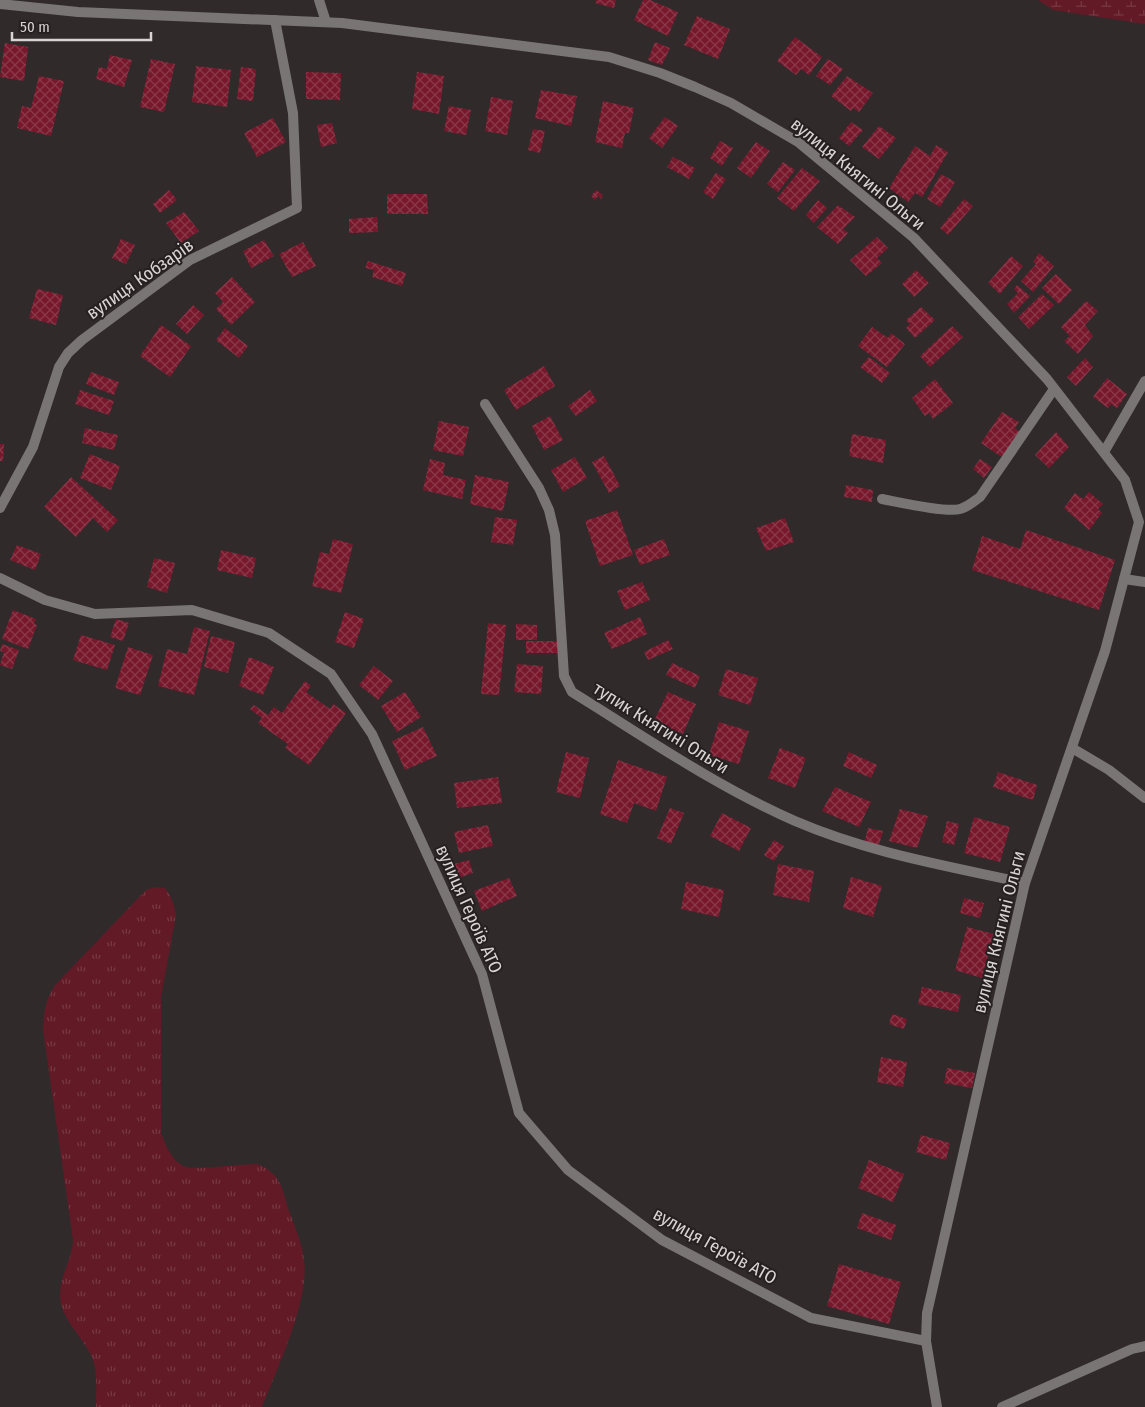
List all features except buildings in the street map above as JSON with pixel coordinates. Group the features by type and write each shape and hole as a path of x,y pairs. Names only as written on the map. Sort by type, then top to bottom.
{"street":[{"path":"318,0 326,22"},
{"name":"вулиця Княгині Ольги","path":"0,4 78,12 326,22 609,57 660,73 731,103 798,142 914,238 1054,389 1125,480 1139,522 1105,651 1025,883 927,1313 926,1341 937,1407"},
{"path":"0,508 33,446 59,367 68,353 82,340 190,260 297,208 293,113 275,20"},
{"path":"1104,452 1145,381"},
{"path":"882,499 944,509 958,510 969,506 980,497 1054,389"},
{"name":"тупик Княгині Ольги","path":"485,404 539,488 549,510 555,535 564,676 572,692 742,796 796,822 875,850 1025,883"},
{"name":"вулиця Героїв АТО","path":"0,578 45,600 95,614 192,610 200,612 269,633 331,674 372,734 482,974 518,1113 568,1170 662,1240 811,1318 926,1341"},
{"path":"1124,579 1145,582"},
{"path":"1072,748 1109,770 1145,798"},
{"path":"1002,1407 1132,1349 1145,1346"}],"green space":[{"path":"1038,0 1145,0 1145,24 1053,10"},
{"path":"154,887 165,888 172,901 176,915 161,997 161,1133 167,1148 181,1165 186,1167 257,1164 271,1172 282,1187 303,1254 305,1276 297,1314 262,1407 96,1407 96,1375 92,1357 70,1324 61,1303 62,1279 73,1240 43,1030 46,1006 55,985 146,890"}]}
